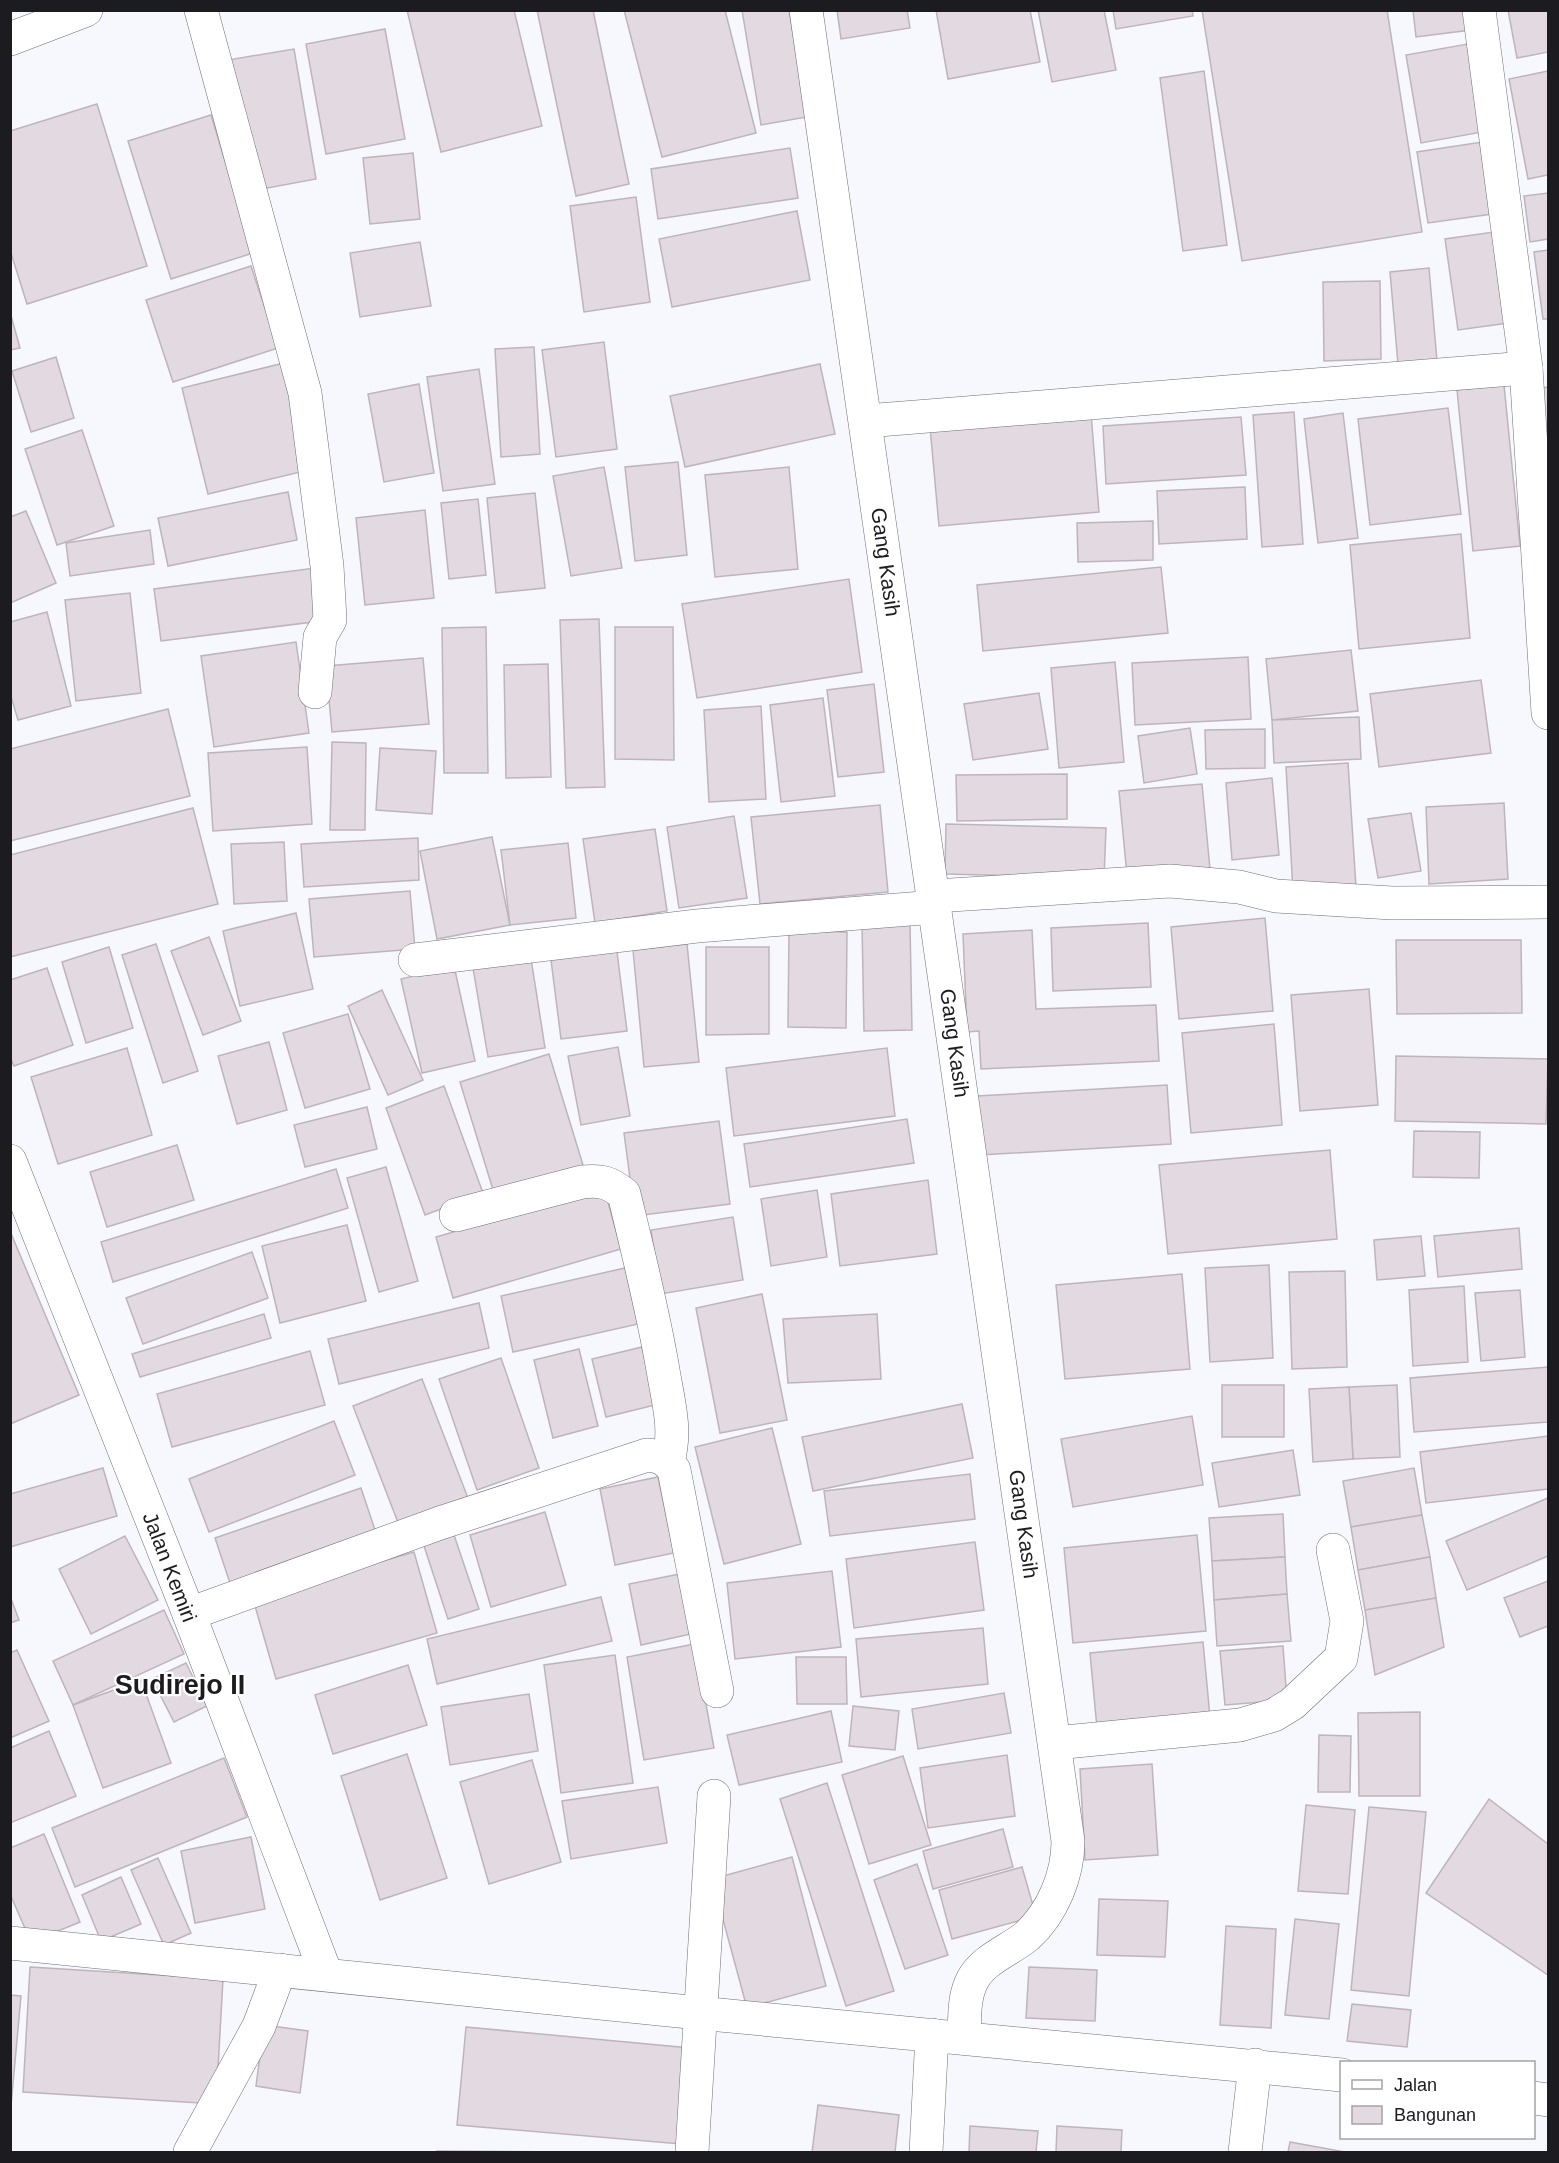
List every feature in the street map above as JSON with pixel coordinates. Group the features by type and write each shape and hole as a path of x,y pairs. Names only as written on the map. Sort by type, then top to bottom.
{"street":[{"path":"10,39 86,10"},
{"path":"201,10 307,403 327,566 330,620 320,637 315,692"},
{"name":"Gang Kasih","path":"806,10 1068,1841 1066,1866 1048,1911 1026,1936 995,1957 974,1978 948,2037 926,2152"},
{"path":"1479,10 1526,368 1548,714"},
{"path":"866,421 1526,368"},
{"path":"416,960 935,902 1170,881 1212,884 1276,896 1392,903 1548,902"},
{"name":"Jalan Kemiri","path":"10,1161 189,1614 326,1974"},
{"path":"456,1215 582,1182 601,1180 612,1184 624,1194 656,1330 672,1426 672,1447 668,1461"},
{"path":"189,1614 440,1523 647,1455 668,1461 674,1470 709,1637 717,1691"},
{"path":"1055,1743 1240,1725 1274,1715 1292,1704 1341,1658 1347,1621 1333,1550"},
{"path":"692,2152 714,1796"},
{"path":"10,1943 1340,2075"},
{"path":"190,2152 259,2026 280,1970"},
{"path":"1245,2152 1255,2065"}],"building":[{"path":"407,10 514,10 542,126 441,152"},
{"path":"537,10 593,10 629,184 576,196"},
{"path":"624,10 725,10 756,133 662,157"},
{"path":"742,10 789,10 807,117 761,125"},
{"path":"837,10 907,10 910,28 841,39"},
{"path":"936,10 1030,10 1040,62 948,79"},
{"path":"1038,10 1104,10 1116,70 1052,82"},
{"path":"1113,10 1192,10 1193,16 1116,29"},
{"path":"1202,10 1387,10 1422,232 1242,261"},
{"path":"1413,10 1469,10 1471,30 1416,37"},
{"path":"1508,10 1548,10 1548,52 1517,58"},
{"path":"385,29 405,139 326,154 306,44"},
{"path":"1473,43 1488,131 1421,143 1406,55"},
{"path":"294,49 316,179 251,191 228,60"},
{"path":"1204,71 1227,245 1183,251 1160,78"},
{"path":"1548,71 1548,175 1528,179 1509,79"},
{"path":"97,104 147,266 27,304 10,250 10,131"},
{"path":"211,115 253,253 171,279 128,141"},
{"path":"1482,142 1492,214 1428,223 1417,152"},
{"path":"790,148 798,198 658,219 651,169"},
{"path":"413,153 420,219 370,224 363,158"},
{"path":"1548,193 1548,239 1530,242 1524,196"},
{"path":"636,197 650,302 584,312 570,206"},
{"path":"797,211 810,280 672,307 659,239"},
{"path":"1494,232 1508,323 1458,330 1445,239"},
{"path":"420,242 431,306 360,317 350,253"},
{"path":"1548,250 1548,319 1543,319 1534,252"},
{"path":"251,266 278,348 173,382 146,300"},
{"path":"1429,268 1437,361 1398,364 1390,272"},
{"path":"1380,281 1381,359 1324,361 1323,282"},
{"path":"10,312 20,348 10,350"},
{"path":"604,342 617,449 556,457 542,350"},
{"path":"534,347 540,454 501,457 495,349"},
{"path":"56,357 74,418 31,432 12,371"},
{"path":"284,363 309,470 208,494 182,388"},
{"path":"820,364 835,434 685,467 670,396"},
{"path":"479,369 495,484 443,491 427,377"},
{"path":"419,384 434,473 384,482 368,394"},
{"path":"1504,385 1520,546 1473,551 1457,390"},
{"path":"1548,387 1548,455 1541,388"},
{"path":"1448,408 1461,514 1370,525 1358,419"},
{"path":"1294,412 1303,544 1262,547 1253,415"},
{"path":"1091,413 1099,512 939,526 930,427"},
{"path":"1343,413 1358,538 1318,543 1304,419"},
{"path":"1241,417 1246,475 1106,484 1103,426"},
{"path":"82,430 114,526 57,545 25,449"},
{"path":"678,462 687,555 635,561 625,467"},
{"path":"604,467 622,568 571,576 553,476"},
{"path":"789,467 798,569 715,577 705,475"},
{"path":"1245,487 1247,539 1159,544 1157,491"},
{"path":"288,492 297,540 168,566 158,518"},
{"path":"535,493 545,588 496,593 487,498"},
{"path":"478,499 486,575 449,579 441,503"},
{"path":"425,510 434,598 365,605 356,518"},
{"path":"26,511 56,583 10,603 10,517"},
{"path":"1153,521 1153,560 1078,562 1077,523"},
{"path":"150,530 154,564 70,576 66,543"},
{"path":"1461,534 1470,638 1359,649 1350,545"},
{"path":"1161,567 1168,633 983,651 977,585"},
{"path":"315,568 321,621 161,641 154,589"},
{"path":"849,579 862,672 697,698 682,604"},
{"path":"130,593 141,693 76,701 65,600"},
{"path":"47,612 71,706 18,720 10,693 10,622"},
{"path":"599,619 605,787 566,788 560,620"},
{"path":"486,627 488,773 444,773 442,628"},
{"path":"615,627 673,627 674,760 615,759"},
{"path":"296,642 309,733 214,747 201,656"},
{"path":"1351,650 1358,711 1272,720 1266,659"},
{"path":"1248,657 1251,719 1135,725 1132,663"},
{"path":"423,658 429,724 332,732 326,666"},
{"path":"1115,662 1124,762 1059,768 1051,668"},
{"path":"548,664 551,777 506,778 504,665"},
{"path":"1481,680 1491,753 1379,767 1370,694"},
{"path":"874,684 884,772 838,777 827,690"},
{"path":"1039,693 1048,749 973,760 964,704"},
{"path":"823,698 835,796 781,802 770,705"},
{"path":"761,706 766,799 709,802 704,710"},
{"path":"168,709 190,796 10,841 10,749"},
{"path":"1359,717 1361,759 1274,763 1272,720"},
{"path":"1190,728 1197,774 1144,783 1138,736"},
{"path":"1265,729 1265,768 1206,769 1205,730"},
{"path":"332,742 366,743 365,830 330,830"},
{"path":"307,747 312,824 213,831 208,753"},
{"path":"380,748 436,751 432,814 376,810"},
{"path":"1348,763 1356,887 1293,891 1286,767"},
{"path":"1067,774 1067,819 957,821 956,775"},
{"path":"1272,778 1279,855 1232,860 1226,783"},
{"path":"1202,784 1210,869 1127,876 1119,791"},
{"path":"1504,803 1508,879 1429,884 1426,807"},
{"path":"880,805 888,892 760,904 751,817"},
{"path":"193,808 218,904 10,957 10,855"},
{"path":"1411,813 1421,871 1378,878 1368,819"},
{"path":"734,816 747,898 679,908 667,827"},
{"path":"946,824 1106,828 1104,878 945,874"},
{"path":"655,829 667,911 595,923 583,839"},
{"path":"492,837 510,925 437,939 420,851"},
{"path":"418,838 419,880 304,887 301,844"},
{"path":"284,842 287,901 234,904 231,844"},
{"path":"568,843 576,918 510,925 501,850"},
{"path":"410,891 415,949 314,957 309,899"},
{"path":"296,913 313,989 240,1006 223,931"},
{"path":"1265,918 1273,1011 1179,1019 1171,927"},
{"path":"1148,923 1151,987 1053,991 1051,928"},
{"path":"862,924 910,924 912,1030 864,1031"},
{"path":"1032,930 1036,1009 1156,1005 1159,1061 981,1069 979,1031 967,1032 963,934"},
{"path":"789,931 847,932 846,1028 788,1027"},
{"path":"209,937 241,1021 203,1035 171,951"},
{"path":"1396,940 1521,940 1522,1013 1397,1014"},
{"path":"156,944 198,1071 163,1083 122,955"},
{"path":"616,944 627,1031 561,1039 550,952"},
{"path":"687,944 699,1062 644,1067 633,950"},
{"path":"109,947 133,1028 86,1043 62,962"},
{"path":"706,947 769,947 769,1034 706,1035"},
{"path":"530,952 545,1048 488,1057 472,962"},
{"path":"454,966 475,1061 422,1073 401,979"},
{"path":"47,968 73,1045 14,1066 10,1057 10,980"},
{"path":"1369,989 1378,1105 1300,1111 1291,995"},
{"path":"382,990 423,1080 388,1095 348,1006"},
{"path":"348,1014 370,1089 305,1108 283,1033"},
{"path":"1274,1024 1282,1125 1191,1133 1182,1033"},
{"path":"269,1042 287,1110 237,1124 218,1056"},
{"path":"618,1047 630,1116 581,1125 568,1056"},
{"path":"127,1048 152,1135 58,1164 31,1077"},
{"path":"887,1048 895,1116 734,1136 726,1068"},
{"path":"549,1054 583,1165 494,1193 460,1082"},
{"path":"1396,1056 1548,1059 1546,1124 1395,1121"},
{"path":"1167,1085 1171,1144 980,1155 977,1096"},
{"path":"444,1086 483,1193 425,1215 386,1108"},
{"path":"367,1107 377,1149 305,1167 294,1125"},
{"path":"907,1119 914,1163 750,1187 744,1144"},
{"path":"719,1121 730,1204 635,1216 624,1133"},
{"path":"1414,1131 1480,1132 1479,1178 1413,1177"},
{"path":"177,1145 194,1200 107,1227 90,1172"},
{"path":"1330,1150 1337,1239 1168,1254 1159,1165"},
{"path":"386,1167 418,1281 379,1292 347,1178"},
{"path":"336,1169 348,1208 113,1282 101,1242"},
{"path":"928,1180 937,1254 840,1266 831,1194"},
{"path":"604,1188 621,1249 453,1298 436,1237"},
{"path":"817,1190 827,1257 771,1266 761,1199"},
{"path":"733,1217 743,1280 661,1294 651,1230"},
{"path":"347,1225 366,1301 280,1323 262,1246"},
{"path":"1519,1228 1522,1269 1438,1277 1434,1236"},
{"path":"10,1231 79,1395 10,1424"},
{"path":"1421,1236 1425,1276 1377,1280 1374,1240"},
{"path":"252,1252 268,1298 143,1344 126,1298"},
{"path":"1269,1265 1273,1358 1210,1362 1205,1268"},
{"path":"625,1268 638,1324 513,1352 501,1296"},
{"path":"1345,1271 1347,1367 1292,1369 1289,1272"},
{"path":"1182,1274 1190,1369 1065,1379 1056,1285"},
{"path":"1464,1286 1468,1362 1413,1366 1409,1290"},
{"path":"1520,1290 1525,1357 1481,1361 1475,1293"},
{"path":"762,1294 787,1420 720,1433 696,1308"},
{"path":"479,1303 489,1348 339,1384 328,1339"},
{"path":"264,1314 271,1338 140,1377 132,1354"},
{"path":"877,1314 881,1379 788,1383 783,1319"},
{"path":"642,1347 655,1405 606,1417 592,1359"},
{"path":"579,1349 598,1426 553,1438 534,1360"},
{"path":"310,1351 325,1405 172,1447 157,1394"},
{"path":"501,1358 539,1468 477,1490 439,1379"},
{"path":"1548,1367 1548,1422 1414,1432 1410,1378"},
{"path":"422,1379 468,1498 399,1525 353,1406"},
{"path":"1222,1385 1284,1385 1284,1437 1222,1437"},
{"path":"1397,1385 1400,1457 1353,1459 1349,1387"},
{"path":"1349,1387 1353,1459 1313,1462 1309,1389"},
{"path":"962,1404 973,1458 813,1491 802,1437"},
{"path":"1192,1416 1203,1485 1073,1507 1061,1439"},
{"path":"334,1421 355,1475 209,1532 189,1479"},
{"path":"772,1428 801,1544 724,1564 695,1447"},
{"path":"1548,1436 1548,1489 1426,1503 1420,1452"},
{"path":"1293,1450 1300,1495 1219,1507 1212,1463"},
{"path":"103,1468 117,1516 10,1547 10,1494"},
{"path":"1414,1468 1422,1515 1351,1527 1343,1481"},
{"path":"970,1474 975,1519 830,1536 824,1491"},
{"path":"658,1477 674,1553 615,1565 600,1489"},
{"path":"361,1488 377,1536 231,1586 215,1538"},
{"path":"1548,1498 1548,1556 1467,1590 1446,1541"},
{"path":"545,1512 566,1585 491,1607 470,1535"},
{"path":"1283,1514 1285,1557 1212,1561 1209,1518"},
{"path":"1422,1515 1430,1557 1358,1570 1351,1527"},
{"path":"452,1529 479,1609 448,1619 422,1540"},
{"path":"1197,1535 1206,1631 1073,1643 1064,1548"},
{"path":"125,1536 158,1600 91,1634 59,1569"},
{"path":"975,1542 984,1610 854,1628 846,1559"},
{"path":"414,1552 437,1633 276,1679 253,1599"},
{"path":"1285,1557 1287,1594 1214,1600 1212,1561"},
{"path":"1430,1557 1436,1598 1365,1610 1358,1570"},
{"path":"832,1571 841,1647 735,1659 727,1583"},
{"path":"680,1574 691,1634 641,1645 629,1584"},
{"path":"1548,1581 1548,1626 1520,1637 1504,1598"},
{"path":"1287,1594 1291,1641 1217,1646 1214,1600"},
{"path":"10,1596 19,1620 10,1623"},
{"path":"601,1597 612,1641 437,1684 427,1639"},
{"path":"1436,1598 1444,1647 1375,1675 1365,1610"},
{"path":"164,1610 184,1654 73,1705 53,1661"},
{"path":"983,1628 988,1684 861,1697 856,1639"},
{"path":"1203,1642 1210,1717 1097,1728 1090,1653"},
{"path":"695,1644 714,1748 644,1760 627,1657"},
{"path":"1283,1646 1287,1700 1225,1705 1220,1651"},
{"path":"17,1650 49,1721 10,1738 10,1653"},
{"path":"615,1655 633,1783 561,1793 544,1665"},
{"path":"796,1657 846,1657 847,1704 797,1704"},
{"path":"186,1663 207,1706 174,1722 152,1679"},
{"path":"408,1665 427,1725 333,1754 315,1695"},
{"path":"141,1680 171,1763 103,1788 73,1705"},
{"path":"1004,1693 1011,1733 918,1749 912,1709"},
{"path":"529,1694 538,1751 450,1765 441,1707"},
{"path":"853,1706 899,1711 895,1750 849,1746"},
{"path":"831,1711 842,1762 739,1785 727,1735"},
{"path":"1420,1712 1420,1796 1359,1796 1358,1713"},
{"path":"49,1731 76,1796 10,1823 10,1748"},
{"path":"1319,1735 1351,1736 1350,1792 1318,1792"},
{"path":"407,1754 447,1878 380,1900 341,1776"},
{"path":"1007,1755 1015,1816 928,1828 920,1768"},
{"path":"903,1756 931,1845 869,1864 842,1775"},
{"path":"224,1758 247,1817 75,1887 52,1828"},
{"path":"532,1760 561,1862 489,1884 460,1782"},
{"path":"1152,1764 1158,1855 1085,1860 1080,1769"},
{"path":"827,1783 894,1991 846,2006 780,1799"},
{"path":"658,1787 667,1843 571,1859 562,1801"},
{"path":"1489,1799 1548,1844 1548,1975 1426,1893"},
{"path":"1306,1805 1355,1810 1348,1894 1298,1891"},
{"path":"1369,1807 1426,1812 1409,1996 1351,1990"},
{"path":"1003,1829 1013,1867 933,1889 923,1851"},
{"path":"44,1834 80,1922 31,1942 10,1894 10,1848"},
{"path":"251,1837 265,1909 195,1923 181,1851"},
{"path":"792,1857 826,1986 747,2008 712,1879"},
{"path":"158,1858 191,1933 164,1945 131,1870"},
{"path":"917,1864 948,1955 905,1969 874,1880"},
{"path":"1022,1867 1036,1916 952,1939 939,1890"},
{"path":"121,1877 141,1924 101,1941 82,1895"},
{"path":"1099,1899 1168,1901 1165,1957 1097,1955"},
{"path":"1295,1919 1339,1924 1329,2019 1285,2015"},
{"path":"1226,1926 1276,1929 1271,2028 1220,2025"},
{"path":"30,1967 223,1979 216,2104 23,2092"},
{"path":"1029,1967 1097,1970 1095,2021 1026,2018"},
{"path":"10,1995 21,1996 10,2117"},
{"path":"1352,2004 1411,2010 1407,2047 1347,2041"},
{"path":"264,2025 308,2031 300,2093 256,2086"},
{"path":"466,2027 690,2048 681,2144 457,2125"},
{"path":"818,2105 899,2115 895,2152 812,2152"},
{"path":"970,2126 1038,2131 1036,2152 969,2152"},
{"path":"1057,2126 1122,2130 1121,2152 1056,2152"},
{"path":"1290,2142 1345,2152 1288,2152"},
{"path":"437,2151 570,2152 437,2152"}],"district":[{"name":"Sudirejo II","path":"180,1685"}]}
